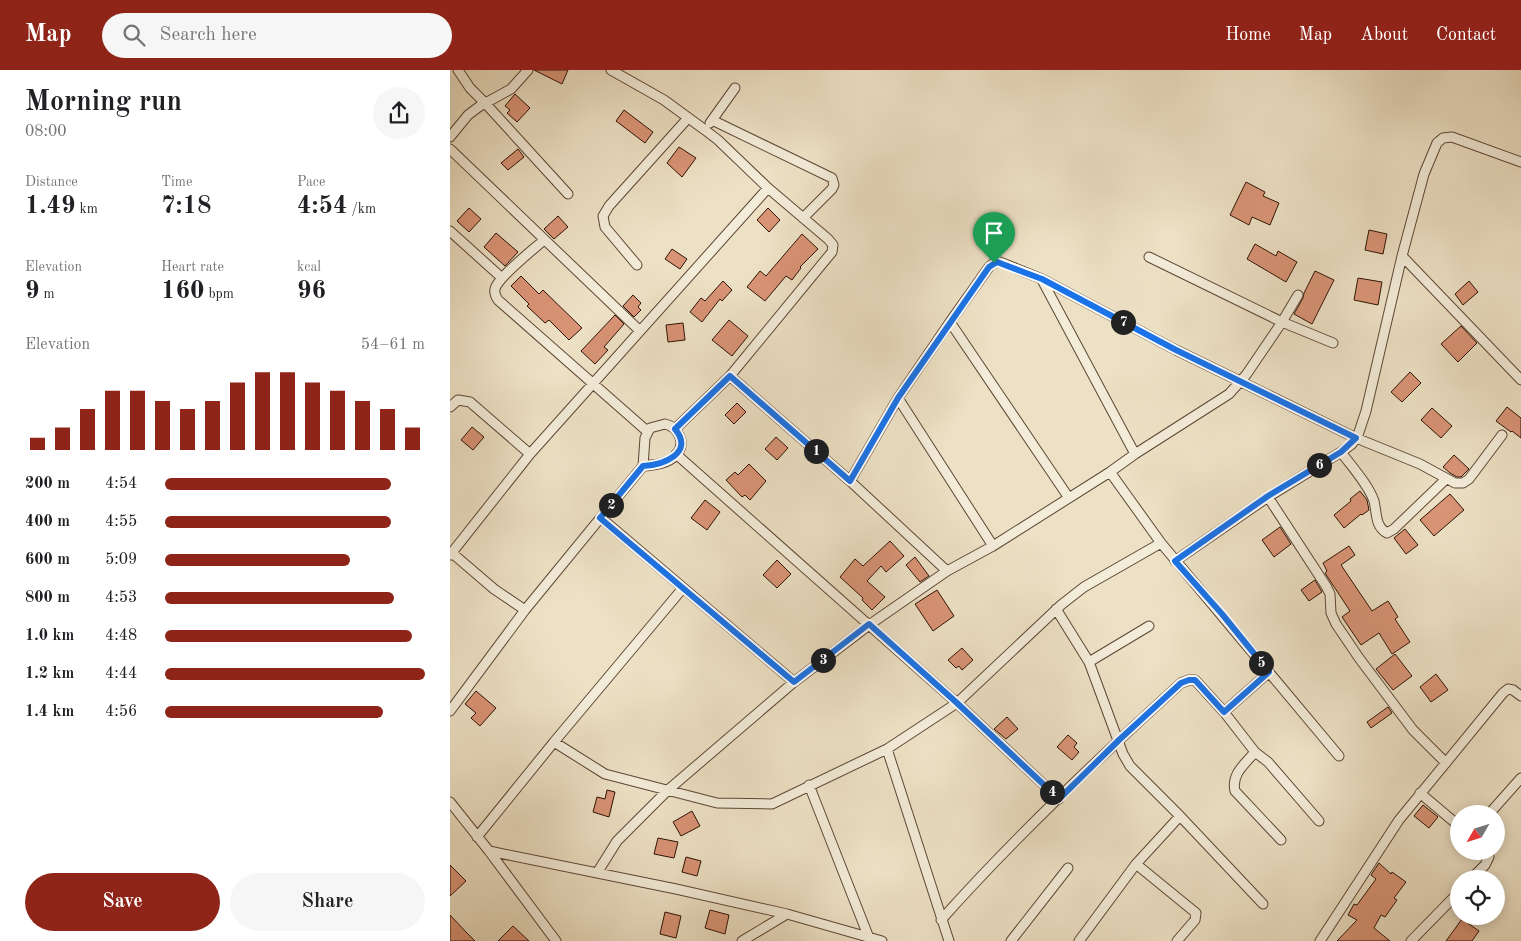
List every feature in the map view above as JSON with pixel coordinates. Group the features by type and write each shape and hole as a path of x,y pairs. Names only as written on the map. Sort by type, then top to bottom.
{"street":[{"path":"458,70 470,88 568,194"},
{"path":"450,136 468,115 511,89 528,70"},
{"path":"611,70 664,100 718,140 768,188 833,245 832,252 730,376 675,429"},
{"path":"705,130 735,88"},
{"path":"636,265 605,227 603,216 609,206 688,118"},
{"path":"712,120 832,178 834,185 832,189 802,218"},
{"path":"1175,561 1268,496 1341,452 1356,438 1369,400 1402,256 1424,174 1437,143 1443,138 1452,137 1521,162"},
{"path":"450,149 640,331"},
{"path":"525,610 494,589 451,554 530,454 768,188"},
{"path":"450,230 502,278"},
{"path":"544,240 502,278 495,288 498,300 648,432"},
{"path":"1402,256 1521,380"},
{"path":"1150,257 1282,322 1333,343"},
{"path":"850,481 898,398 950,322 989,267 994,263 1000,262 1042,279 1240,382 1356,438 1420,464 1455,483 1464,483 1469,479 1502,435"},
{"path":"1042,279 1135,454"},
{"path":"597,873 617,841 668,790 794,682 869,624 947,571 993,546 1218,402 1240,382 1282,322 1298,295"},
{"path":"950,322 1069,498"},
{"path":"730,376 850,481 947,571"},
{"path":"898,398 993,546"},
{"path":"450,407 458,400 470,402 530,454"},
{"path":"450,710 525,610 643,466 644,446 650,428 659,425 670,425 679,434 681,442 676,454 666,462 643,466"},
{"path":"1341,452 1370,494 1375,506 1380,529 1387,533 1394,529 1446,479"},
{"path":"676,454 957,703 1059,799"},
{"path":"1110,472 1175,561 1222,614 1339,756"},
{"path":"1268,496 1326,586 1330,594 1332,614 1336,624 1413,730 1446,763"},
{"path":"600,518 794,682"},
{"path":"554,742 605,774 717,803 772,804 887,749 957,703 1056,609 1084,588 1161,543"},
{"path":"478,837 554,742 683,588"},
{"path":"1056,609 1089,662 1123,754 1130,766 1263,904"},
{"path":"1089,662 1149,626"},
{"path":"1224,712 1269,672"},
{"path":"942,920 984,872 1119,740 1181,683 1189,680 1195,680 1224,712 1255,752 1268,762 1319,821"},
{"path":"1323,939 1399,820 1420,793 1503,693 1508,689 1521,696"},
{"path":"887,749 949,941"},
{"path":"1255,752 1234,778 1235,790 1281,840"},
{"path":"1497,805 1521,778"},
{"path":"809,785 869,938"},
{"path":"1420,793 1450,818"},
{"path":"450,802 556,941"},
{"path":"1079,941 1136,864 1180,816"},
{"path":"489,851 787,914 882,941"},
{"path":"1136,864 1196,913 1194,920 1177,941"},
{"path":"1011,941 1068,868"},
{"path":"1411,941 1450,901"},
{"path":"742,941 787,914"}],"building":[{"path":"534,70 568,70 562,84"},
{"path":"515,94 530,108 517,122 507,113 510,110 505,106"},
{"path":"624,110 653,132 645,143 616,121"},
{"path":"679,147 696,158 682,177 667,163"},
{"path":"518,149 524,157 508,170 501,163"},
{"path":"1246,182 1265,192 1263,196 1279,203 1270,225 1252,217 1249,225 1230,215"},
{"path":"469,208 481,219 469,232 457,221"},
{"path":"768,208 780,220 769,232 757,220"},
{"path":"558,216 568,227 554,239 544,229"},
{"path":"1369,230 1387,234 1383,254 1365,250"},
{"path":"496,233 518,252 505,266 484,247"},
{"path":"802,234 818,249 800,267 792,280 786,276 765,301 747,287 760,271 766,276"},
{"path":"1255,244 1276,256 1278,251 1297,262 1286,282 1247,259"},
{"path":"672,249 687,259 680,269 665,259"},
{"path":"1315,271 1334,280 1312,324 1294,314"},
{"path":"521,276 539,294 543,290 582,328 569,340 549,320 545,323 527,306 529,304 511,286"},
{"path":"1358,278 1382,282 1378,305 1354,300"},
{"path":"723,281 732,290 722,301 720,299 702,322 690,312 701,298 705,301"},
{"path":"1469,281 1478,292 1463,305 1455,294"},
{"path":"633,295 641,303 638,307 641,310 634,317 623,306"},
{"path":"615,315 624,324 604,347 608,350 595,364 581,351"},
{"path":"729,320 748,336 732,356 712,340"},
{"path":"683,323 685,340 668,342 666,325"},
{"path":"1461,326 1477,343 1458,362 1441,344"},
{"path":"1410,372 1421,383 1402,402 1391,392"},
{"path":"737,403 746,412 734,424 725,415"},
{"path":"1507,407 1521,418 1521,438 1496,421"},
{"path":"1432,408 1452,426 1441,438 1421,420"},
{"path":"472,427 484,437 473,450 461,440"},
{"path":"776,437 788,448 777,460 765,449"},
{"path":"1454,455 1469,469 1461,477 1457,477 1443,467"},
{"path":"749,464 766,481 750,500 745,495 742,497 726,480 735,472 738,475"},
{"path":"1360,491 1367,500 1369,510 1344,528 1334,515"},
{"path":"1450,494 1464,510 1434,536 1420,520"},
{"path":"705,500 720,512 707,530 691,518"},
{"path":"1280,527 1291,544 1274,557 1262,540"},
{"path":"1405,529 1418,545 1406,554 1394,538"},
{"path":"890,541 904,556 886,572 881,566 867,581 885,597 872,610 862,600 863,598 840,577 855,559 863,566"},
{"path":"1349,546 1355,555 1341,565 1372,611 1388,601 1398,617 1395,619 1410,642 1392,654 1379,633 1361,645 1342,617 1350,611 1325,573 1327,571 1323,563"},
{"path":"915,557 929,576 920,582 906,565"},
{"path":"777,560 791,574 777,588 763,575"},
{"path":"1315,580 1322,592 1309,601 1301,590"},
{"path":"937,590 954,616 933,631 915,604"},
{"path":"962,648 973,660 962,670 959,666 956,668 948,660"},
{"path":"1395,654 1412,676 1393,690 1376,669"},
{"path":"1436,674 1448,690 1431,702 1420,687"},
{"path":"476,691 496,708 480,726 471,718 476,713 465,704"},
{"path":"1388,707 1392,713 1371,728 1367,722"},
{"path":"1007,717 1018,729 1006,739 994,729"},
{"path":"1068,735 1077,743 1074,747 1079,752 1072,760 1057,747"},
{"path":"607,790 615,792 609,817 593,812 597,797 605,799"},
{"path":"1423,805 1438,817 1429,828 1414,816"},
{"path":"692,811 700,826 681,836 673,822"},
{"path":"658,838 678,842 674,858 654,854"},
{"path":"686,857 701,861 697,876 682,872"},
{"path":"1379,863 1391,874 1392,872 1406,882 1394,898 1397,900 1385,917 1381,915 1374,928 1390,941 1337,941 1357,920 1348,915 1354,904 1357,905 1376,879 1371,875"},
{"path":"450,865 466,881 450,896"},
{"path":"710,910 729,915 725,934 705,928"},
{"path":"665,912 681,916 676,938 660,934"},
{"path":"450,915 466,932 475,941 450,941"},
{"path":"1458,925 1470,925 1479,931 1472,941 1446,941"},
{"path":"513,926 529,941 498,941"}],"route":[{"path":"1000,262 1042,279 1176,350 1356,438 1352,444 1341,452 1268,496 1175,561 1222,614 1269,672 1224,712 1195,680 1181,683 1059,799 957,703 869,624 794,682 600,518 643,466 666,462 676,454 680,449 681,438 675,429 730,376 850,481 898,398 989,267 994,263 1000,262"}]}
